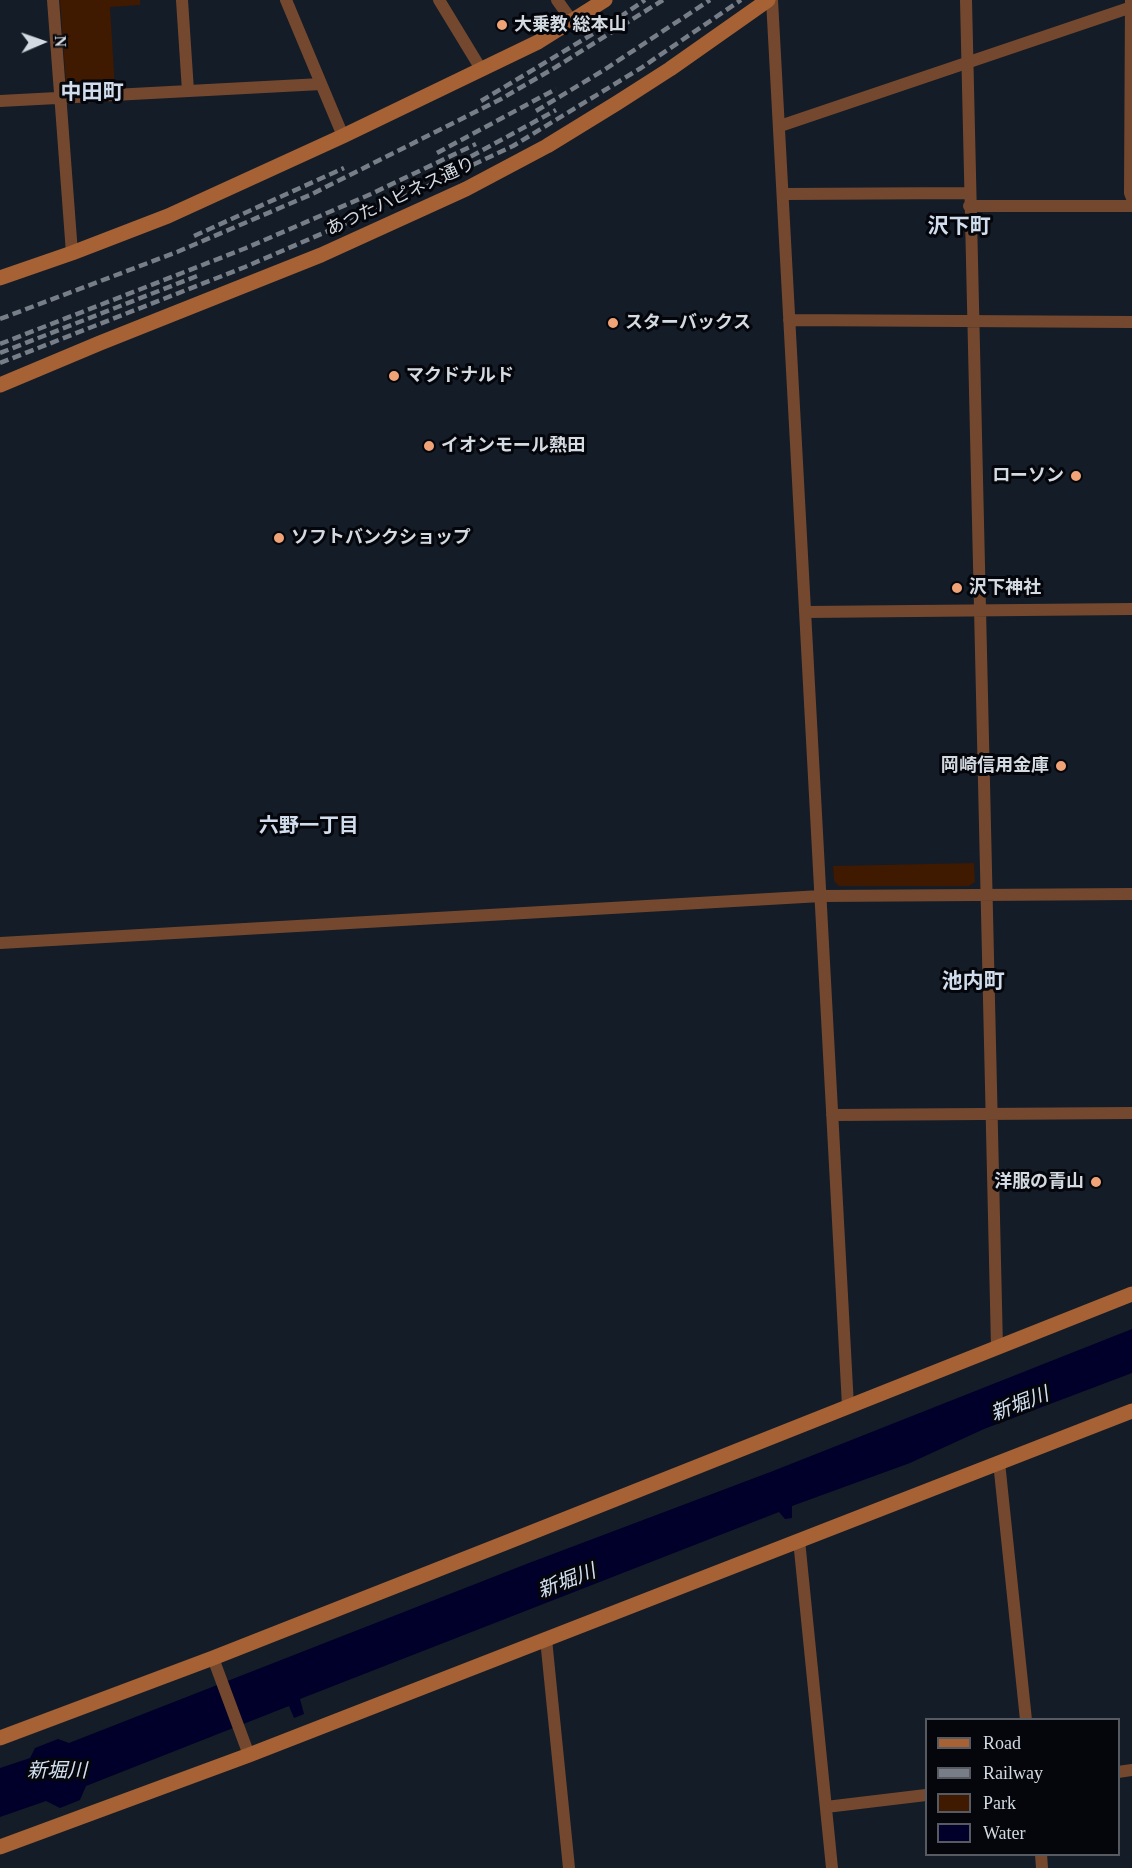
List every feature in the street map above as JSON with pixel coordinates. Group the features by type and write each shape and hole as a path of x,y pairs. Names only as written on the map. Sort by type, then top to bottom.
{"street":[{"path":"53,0 72,253"},
{"path":"182,0 188,91"},
{"path":"286,0 344,136"},
{"path":"439,0 481,69"},
{"path":"557,0 572,21"},
{"path":"0,278 168,216 344,136 538,42 605,0"},
{"name":"あつたハピネス通り","path":"0,385 321,255 466,189 547,146 617,103 768,0"},
{"path":"772,0 848,1406"},
{"path":"966,0 997,1347"},
{"path":"780,126 966,64 1131,5 1130,193 1132,198"},
{"path":"0,101 321,84"},
{"path":"783,194 969,193"},
{"path":"969,206 1132,206"},
{"path":"789,320 1132,322"},
{"path":"806,612 1132,609"},
{"path":"0,943 821,896 1132,894"},
{"path":"832,1115 1132,1113"},
{"path":"0,1738 215,1665 848,1406 1132,1294"},
{"path":"0,1847 249,1755 1132,1411"},
{"path":"999,1462 1026,1718"},
{"path":"799,1540 832,1868"},
{"path":"546,1639 569,1868"},
{"path":"215,1665 249,1755"},
{"path":"826,1807 925,1795"}],"green space":[{"path":"60,0 140,0 140,5 110,7 115,88 72,90 66,85"},
{"path":"974,863 975,882 969,886 839,886 834,881 833,866"}],"water":[{"name":"新堀川","path":"1132,1329 1132,1373 984,1429 910,1463 792,1506 792,1518 785,1519 779,1512 300,1699 304,1714 294,1718 289,1706 86,1786 80,1800 60,1808 46,1801 0,1817 0,1768 30,1758 35,1748 58,1739 69,1743 529,1563 773,1471"}],"railway":[{"path":"481,101 645,0"},
{"path":"0,319 177,252 310,195 501,99 663,0"},
{"path":"536,111 604,70 710,0"},
{"path":"0,363 245,267 381,208 513,146 641,68 741,0"},
{"path":"437,153 556,89"},
{"path":"459,163 556,110"},
{"path":"0,344 246,248 371,194 476,144"},
{"path":"194,236 344,168"},
{"path":"0,353 197,276"}],"place":[{"name":"大乗教 総本山","path":"502,25"},
{"name":"スターバックス","path":"613,323"},
{"name":"マクドナルド","path":"394,376"},
{"name":"イオンモール熱田","path":"429,446"},
{"name":"ローソン","path":"1076,476"},
{"name":"ソフトバンクショップ","path":"279,538"},
{"name":"沢下神社","path":"957,588"},
{"name":"岡崎信用金庫","path":"1061,766"},
{"name":"洋服の青山","path":"1096,1182"}],"district":[{"name":"中田町","path":"92,94"},
{"name":"沢下町","path":"959,228"},
{"name":"六野一丁目","path":"309,827"},
{"name":"池内町","path":"973,983"}]}
